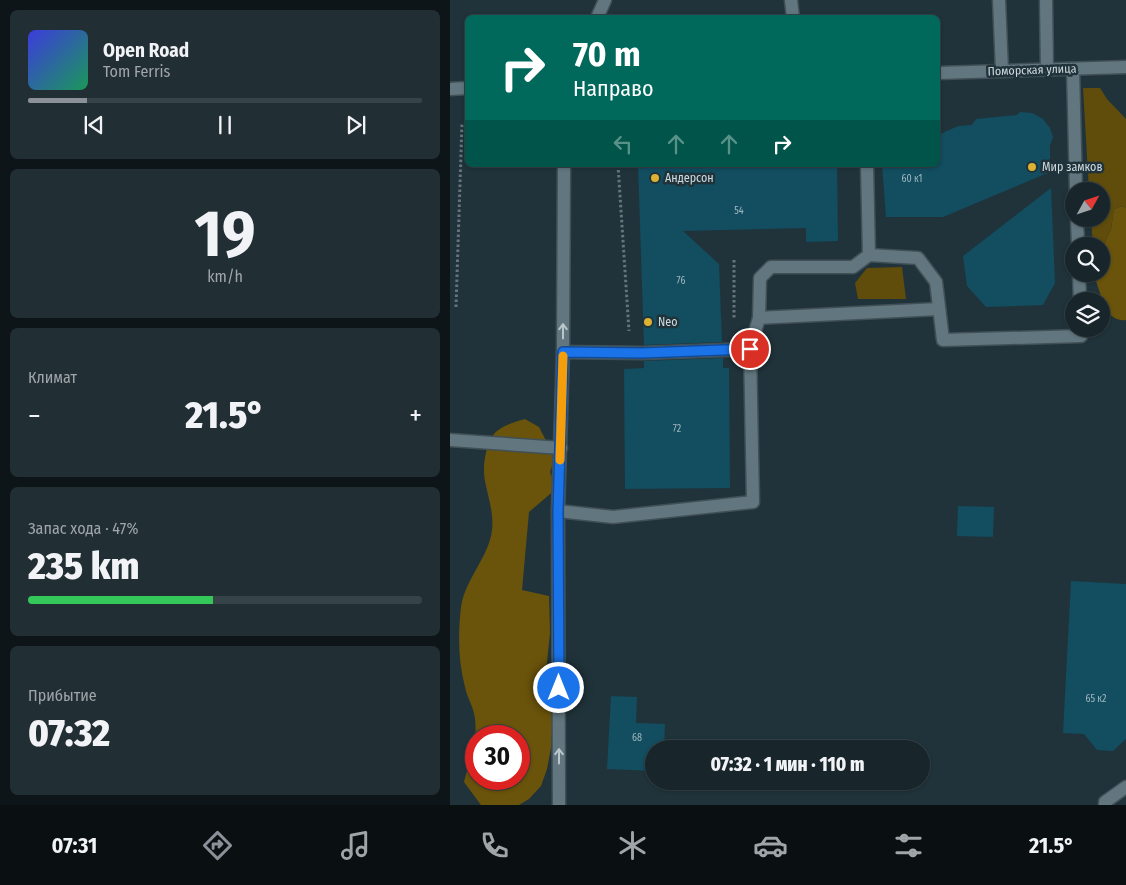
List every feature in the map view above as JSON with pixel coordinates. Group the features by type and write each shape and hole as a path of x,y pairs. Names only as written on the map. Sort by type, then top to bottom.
{"street":[{"path":"598,15 605,0"},
{"path":"792,0 792,15"},
{"path":"999,0 1002,71"},
{"path":"1046,0 1047,70"},
{"name":"Поморская улица","path":"940,73 1126,67"},
{"path":"1073,69 1076,182"},
{"path":"450,89 465,88"},
{"path":"559,805 558,511 563,352 564,167"},
{"path":"867,167 869,255"},
{"path":"558,511 612,517 753,502 750,349 759,318 760,278 771,267 853,267 869,255 918,258 936,282 943,340 1065,336"},
{"path":"759,318 939,309"},
{"path":"563,352 642,353 750,349"},
{"path":"450,440 561,448"},
{"path":"1105,805 1105,802 1126,787"}],"path":[{"path":"456,307 462,123"},
{"path":"618,167 630,338"},
{"path":"734,260 734,326"}],"shaded area":[{"path":"1083,88 1100,88 1107,99 1126,119 1126,208 1123,206 1114,209 1111,229 1107,237 1092,237 1092,228 1110,228 1110,182 1088,182"},
{"path":"1123,206 1126,208 1126,320 1118,319 1110,314 1110,292 1100,292 1097,282 1110,282 1110,237 1107,237 1111,229 1114,209"},
{"path":"902,267 906,299 858,299 855,283 867,268"},
{"path":"525,419 539,427 555,458 550,472 556,489 529,512 522,590 549,596 550,633 546,672 553,713 551,748 541,786 529,799 519,805 481,805 470,790 530,790 530,725 476,725 466,691 460,657 459,637 463,597 490,540 492,530 491,511 484,475 488,447 493,435 507,425"}],"building":[{"path":"1020,112 1032,113 1043,119 1050,128 1053,137 1050,146 1050,172 943,217 886,217 882,167 940,167 940,134 958,126 972,125 976,119 1017,115"},
{"path":"638,167 837,167 838,241 806,242 806,228 683,231 719,264 722,342 644,345"},
{"path":"1051,188 1055,283 1043,305 986,307 967,286 963,256"},
{"path":"723,358 723,368 729,368 730,488 625,489 624,369 644,368 644,361"},
{"path":"958,506 994,507 993,537 957,536"},
{"path":"1071,581 1126,584 1126,739 1113,751 1097,750 1084,734 1063,733"},
{"path":"611,696 637,697 636,723 665,724 664,740 645,740 645,771 607,769"}],"slow traffic":[{"path":"560,460 563,356"}],"place":[{"name":"Мир замков","path":"1032,167"},
{"name":"Андерсон","path":"655,178"},
{"name":"Neo","path":"648,322"}],"route":[{"path":"559,688 558,511 563,352 642,353 750,349"}]}
